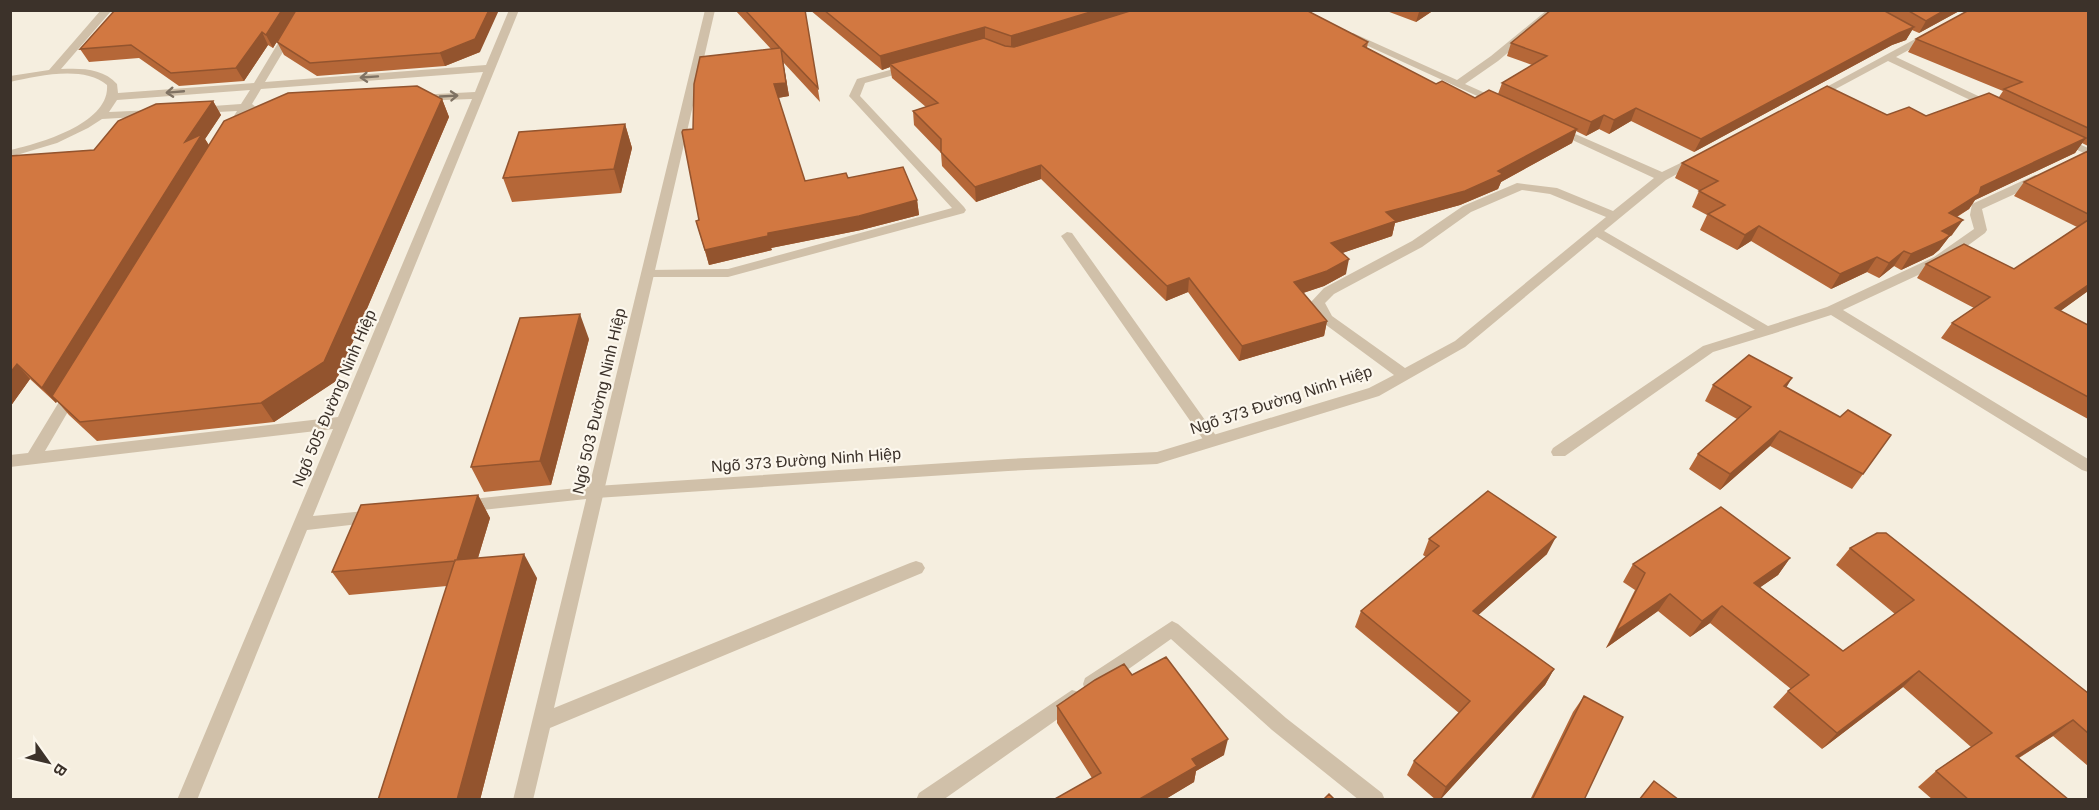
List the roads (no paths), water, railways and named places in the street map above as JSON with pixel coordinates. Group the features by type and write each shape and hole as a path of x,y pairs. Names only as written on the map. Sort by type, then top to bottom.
{"street":[{"path":"54,72 107,10"},
{"path":"226,138 260,85 303,10"},
{"name":"Ngõ 505 Đường Ninh Hiệp","path":"187,800 514,10"},
{"name":"Ngõ 503 Đường Ninh Hiệp","path":"523,800 710,10"},
{"path":"1457,84 1478,73 1525,31 1554,10"},
{"path":"1796,106 1888,57 1915,38 1947,25"},
{"path":"1339,31 1511,109"},
{"path":"1888,57 2002,111"},
{"path":"648,274 728,273 960,210 854,96 861,81 918,65"},
{"path":"113,97 491,68"},
{"path":"10,79 54,72 88,73 100,76 114,88 113,97 97,116 64,136 10,154"},
{"path":"409,99 479,95"},
{"path":"188,111 268,106"},
{"path":"97,116 165,112"},
{"path":"1544,123 1662,177"},
{"path":"2051,134 2088,152"},
{"name":"Ngõ 373 Đường Ninh Hiệp","path":"443,508 596,492 1008,465 1157,458 1374,392 1460,344 1662,177 1714,150"},
{"path":"2071,162 2088,152"},
{"path":"1558,452 1708,349 1832,310 1940,260 1982,230 1976,215 1976,207 2053,171"},
{"path":"1404,375 1327,319 1318,302 1329,291 1417,244 1467,209 1521,186 1553,191 1615,216"},
{"path":"1595,231 1767,331"},
{"path":"1067,236 1212,441"},
{"path":"1832,310 2088,466"},
{"path":"33,458 81,378"},
{"path":"10,461 344,422"},
{"path":"301,524 395,514"},
{"path":"542,722 916,568"},
{"path":"926,800 1172,629 1279,724 1376,800"}]}
